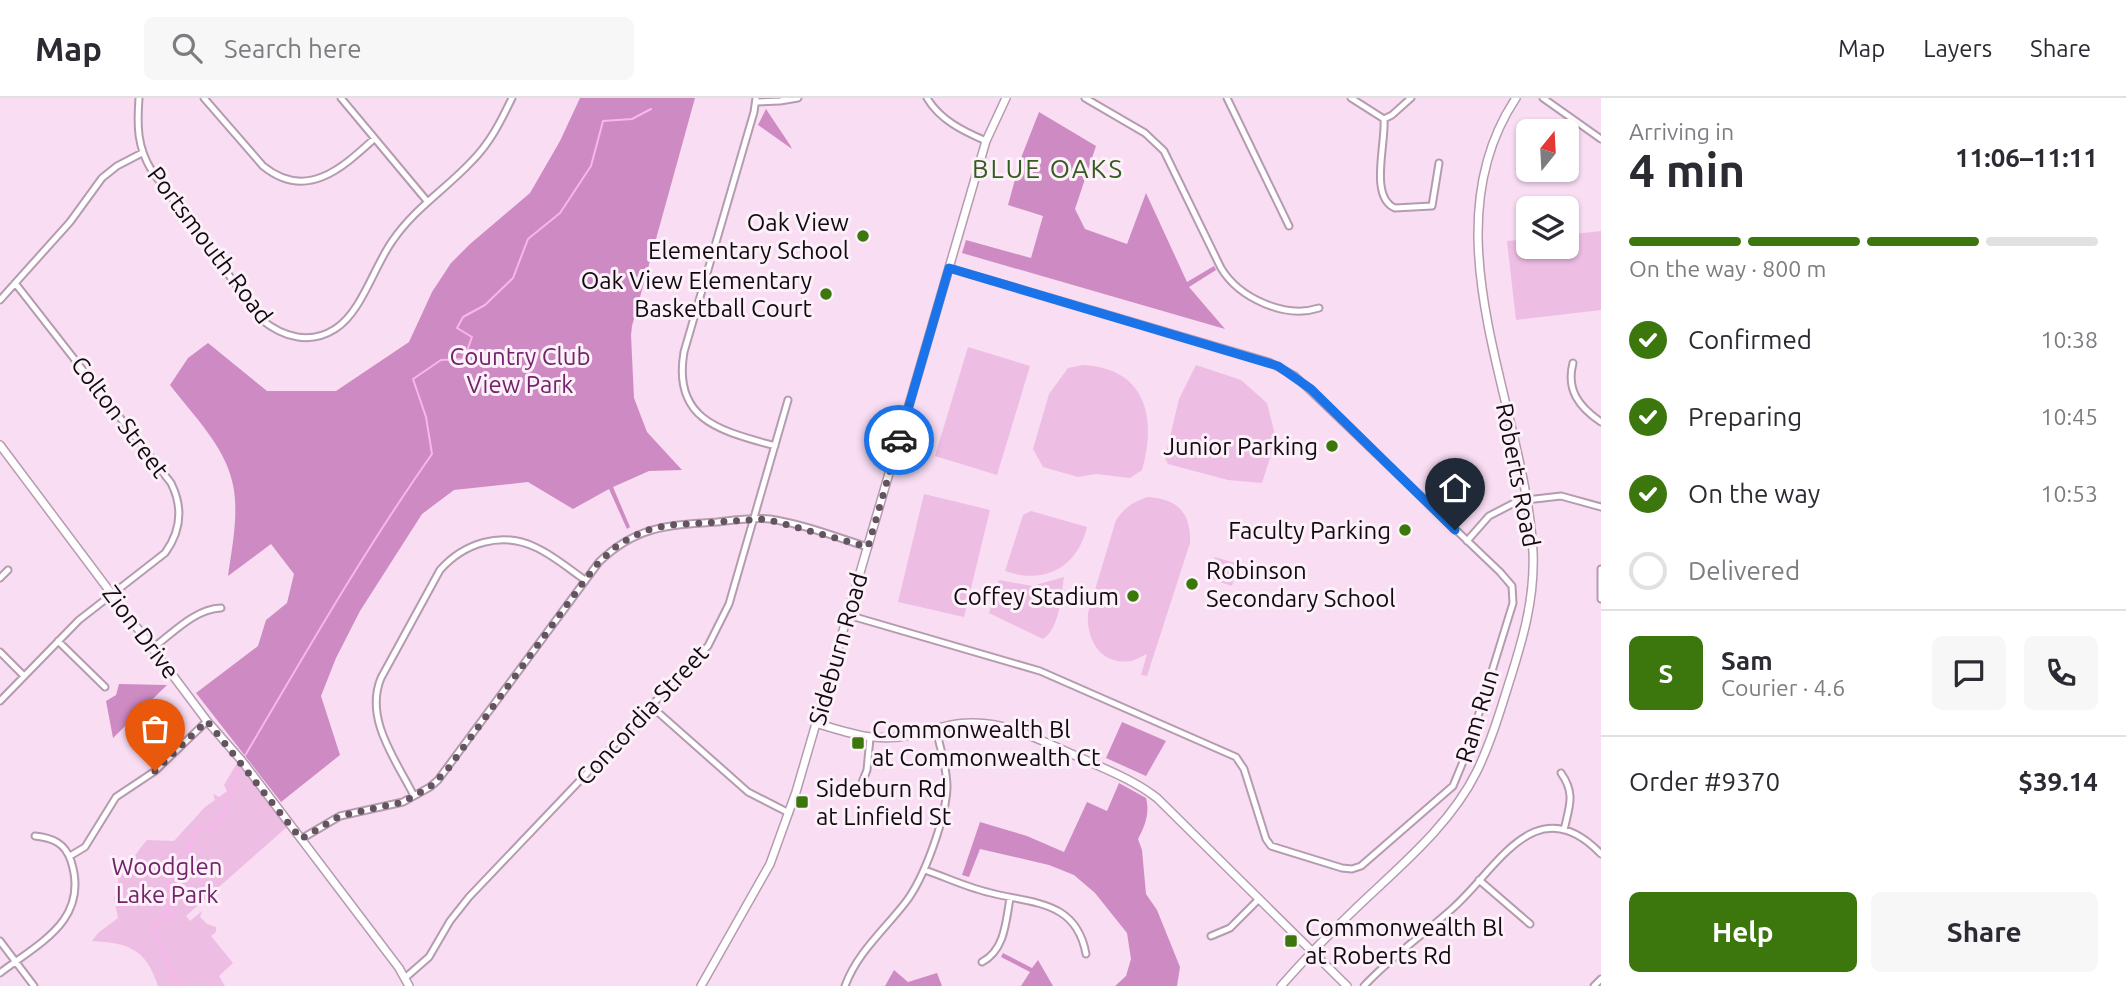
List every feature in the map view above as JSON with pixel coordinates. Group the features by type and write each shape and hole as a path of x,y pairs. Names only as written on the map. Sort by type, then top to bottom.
{"main road":[{"name":"Sideburn Road","path":"701,986 770,864 789,813 986,141 1006,98"},
{"name":"Roberts Road","path":"1281,986 1311,952 1424,842 1460,799 1478,770 1495,727 1525,630 1531,603 1533,553 1527,499 1497,368 1478,243 1478,211 1484,173 1496,134 1516,98"},
{"name":"Zion Drive","path":"0,445 407,982"},
{"path":"816,723 870,738 908,736 967,723 1009,727 1130,780 1157,798 1347,986"}],"street":[{"name":"Portsmouth Road","path":"139,98 137,127 142,153 152,172 258,315 273,329 296,337 321,335 346,320 402,226 464,170 484,148 512,98"},
{"path":"204,98 263,166 288,179 301,181 327,176 374,139"},
{"path":"341,98 427,201"},
{"path":"775,446 727,432 708,422 689,400 682,374 684,352 756,100 780,102 798,98"},
{"path":"927,98 936,111 948,121 986,141"},
{"path":"1227,98 1289,226"},
{"path":"1351,98 1384,119"},
{"path":"1384,119 1392,116 1411,98"},
{"path":"1543,98 1600,137"},
{"path":"1088,99 1148,135 1164,151 1221,268 1233,285 1254,299 1295,311 1307,312 1319,308"},
{"path":"1384,119 1380,189 1385,202 1395,208 1432,206 1439,163"},
{"path":"0,300 70,222 102,178 117,166 142,153"},
{"name":"Ram Run","path":"848,615 1040,671 1233,755 1244,769 1266,839 1271,846 1328,864 1356,869 1449,791 1458,776 1514,600 1510,583 1311,389 1278,366 949,268"},
{"name":"Colton Street","path":"0,701 58,641 159,558 172,544 180,515 175,491 154,460 15,283"},
{"path":"1573,363 1570,382 1576,398 1587,412 1601,422"},
{"name":"Concordia Street","path":"407,982 429,957 450,921 469,897 697,660 717,631 729,604 788,400"},
{"path":"1467,541 1489,516 1527,499 1561,496 1601,507"},
{"path":"301,839 340,816 393,805 430,787 447,770 585,580 612,550 644,531 669,525 766,519 868,547"},
{"path":"414,796 378,724 375,697 381,678 440,570 454,556 470,547 488,541 506,540 536,547 585,580"},
{"path":"1601,569 1601,600"},
{"path":"0,578 8,570"},
{"path":"154,647 198,614 209,608 221,608"},
{"path":"58,641 105,687"},
{"path":"0,652 24,676"},
{"path":"652,707 748,792 789,813"},
{"path":"70,856 85,847 116,797 155,771 207,721"},
{"path":"845,986 863,953 908,901 925,870 947,788 936,729"},
{"path":"857,795 866,770 870,738"},
{"path":"1561,773 1570,786 1571,799 1564,830"},
{"path":"1364,986 1454,907 1507,848 1521,837 1540,830 1564,830 1589,842 1601,854"},
{"path":"0,974 54,933 67,918 73,902 76,886 70,856 55,839 35,836"},
{"path":"925,870 980,890 1039,902 1062,914 1081,935 1086,954"},
{"path":"1479,880 1531,924"},
{"path":"982,962 991,957 1000,941 1005,929 1010,898"},
{"path":"1211,936 1230,928 1259,899"},
{"path":"0,941 34,986"},
{"path":"1594,986 1601,979"}],"green space":[{"name":"Country Club View Park","path":"580,98 695,98 631,335 634,398 647,432 682,470 649,471 613,487 630,527 627,529 609,489 573,509 528,482 454,490 422,514 360,611 336,658 321,696 340,755 281,802 196,693 258,646 266,620 287,603 294,574 271,544 228,576 235,507 229,471 216,444 170,385 188,358 208,343 267,391 336,391 409,342 432,292 451,263 530,193 560,141"},
{"path":"766,109 790,145 792,149 758,125"},
{"path":"1039,112 1096,146 1075,209 1085,229 1127,244 1146,193 1187,282 1214,266 1216,270 1189,287 1225,329 962,253 966,240 1031,258 1043,216 1008,205 1021,158"},
{"path":"1601,231 1601,310 1516,320 1507,241 1516,240 1516,259 1579,259 1579,234"},
{"path":"968,347 1030,366 997,475 935,456"},
{"path":"1083,365 1104,368 1121,375 1142,399 1147,415 1146,451 1142,470 1130,478 1096,474 1078,477 1043,467 1033,449 1049,394 1068,368"},
{"path":"1196,365 1241,380 1267,403 1276,439 1262,483 1228,480 1168,464 1165,458 1179,399"},
{"path":"924,494 990,510 964,617 898,602"},
{"path":"1148,497 1167,501 1181,510 1188,523 1190,543 1147,676 1141,675 1147,654 1133,660 1120,661 1103,655 1097,649 1090,632 1088,613 1116,520 1130,505"},
{"path":"1031,511 1087,527 1082,541 1067,563 1057,570 1033,576 1005,571 1023,515"},
{"path":"1215,557 1238,564 1232,586 1208,578"},
{"path":"1064,577 1056,620 1049,634 1043,639 989,613 999,580 1032,586"},
{"path":"119,684 167,685 113,738 106,701 116,695"},
{"path":"1122,722 1166,741 1146,776 1106,758"},
{"name":"Woodglen Lake Park","path":"237,763 288,826 186,916 190,921 202,911 200,917 207,924 216,927 216,932 211,936 233,963 219,976 225,986 158,986 148,964 134,950 126,946 92,941 118,918 114,898 121,868 147,840 174,841 205,807 215,800 213,794 219,797 227,791 224,785"},
{"path":"1119,783 1146,798 1146,819 1138,839 1142,850 1146,894 1157,910 1180,967 1177,986 1115,986 1126,976 1131,959 1127,933 1095,893 1074,875 1049,865 980,849 969,877 962,875 980,822 1027,836 1064,852 1087,802 1107,811"},
{"path":"1003,953 1032,968 1038,960 1053,986 1021,986 1030,972 1001,957"},
{"path":"894,970 908,982 937,973 942,986 885,986"}],"waterway":[{"path":"243,759 358,566 432,454 426,417 413,379 441,360 464,359 472,337 457,328 463,317 485,305 513,278 528,239 560,213 591,166 603,121 632,119 651,109"},
{"path":"178,986 153,928 164,914 171,919 168,904 170,868 185,859 196,829 218,827 241,764"}],"way so far":[{"path":"155,771 207,721 225,740 301,839 340,816 403,802 430,787 447,770 585,580 599,562 619,544 656,527 766,519 868,547 899,440"}],"place":[{"name":"Oak View Elementary School","path":"863,236"},
{"name":"Oak View Elementary Basketball Court","path":"826,294"},
{"name":"Junior Parking","path":"1332,446"},
{"name":"Faculty Parking","path":"1405,530"},
{"name":"Robinson Secondary School","path":"1192,584"},
{"name":"Coffey Stadium","path":"1133,596"},
{"name":"Commonwealth Bl at Commonwealth Ct","path":"858,743"},
{"name":"Sideburn Rd at Linfield St","path":"802,802"},
{"name":"Commonwealth Bl at Roberts Rd","path":"1291,941"}],"district":[{"name":"BLUE OAKS","path":"1048,168"}],"route":[{"path":"899,440 949,268 1278,366 1311,389 1455,530"}]}
